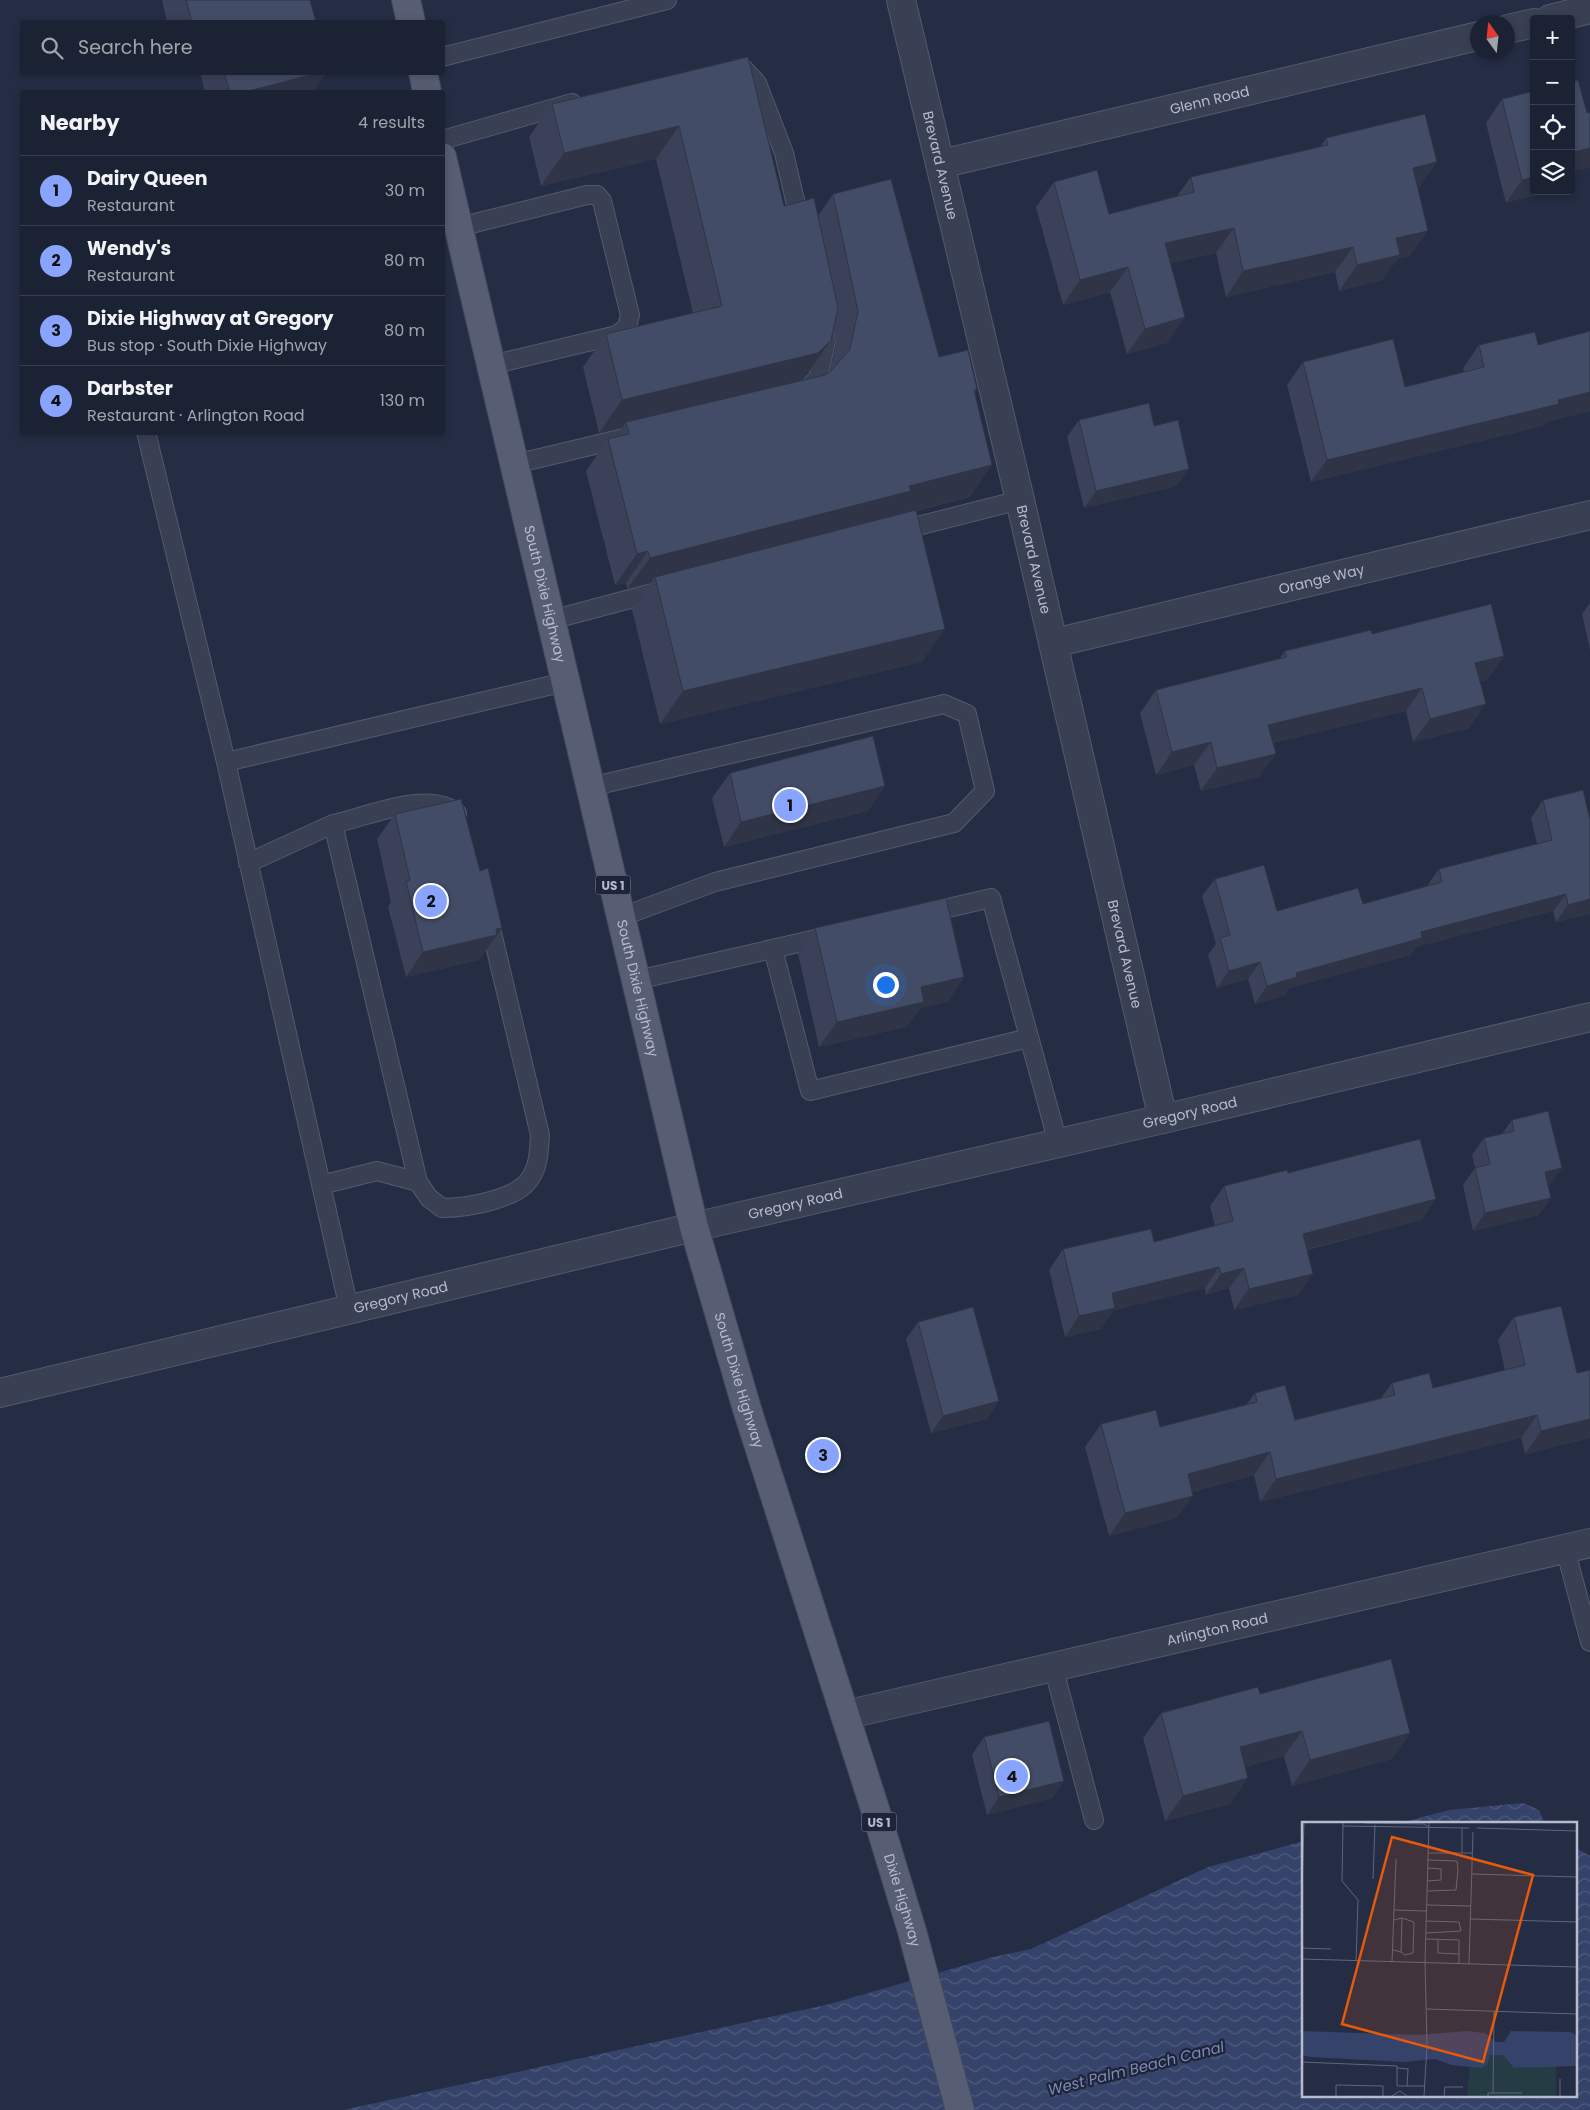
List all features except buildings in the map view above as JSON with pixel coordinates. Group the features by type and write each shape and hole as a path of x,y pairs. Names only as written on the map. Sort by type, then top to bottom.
{"main road":[{"path":"406,0 411,20"},
{"path":"423,75 426,90"},
{"name":"South Dixie Highway","path":"445,170 694,1227 747,1409 810,1606"},
{"name":"Dixie Highway","path":"810,1606 912,1931 960,2110"}],"street":[{"name":"Brevard Avenue","path":"901,0 1054,643 1163,1119"},
{"path":"1566,15 1590,9"},
{"path":"1515,27 1530,24"},
{"name":"Glenn Road","path":"941,164 1470,38"},
{"name":"Orange Way","path":"1054,643 1590,515"},
{"name":"Gregory Road","path":"0,1393 694,1227 1163,1119 1590,1017"},
{"name":"Arlington Road","path":"845,1715 1578,1545"}],"lane":[{"path":"445,56 667,0"},
{"path":"725,71 743,68 757,83 784,153 805,247"},
{"path":"445,139 587,99"},
{"path":"459,228 587,194 597,195 602,201 630,315 627,327 617,335 491,365"},
{"path":"791,398 800,396 818,378 826,341 820,312"},
{"path":"515,464 642,434"},
{"path":"147,435 226,762 349,1309"},
{"path":"879,535 1020,500"},
{"path":"551,620 679,587"},
{"path":"226,762 565,682"},
{"path":"590,788 944,704 967,714 986,791 954,823 715,882 621,917"},
{"path":"248,863 332,824 423,803 443,805 456,812 467,828"},
{"path":"332,824 418,1182 429,1198 442,1208 463,1208 509,1195 529,1181 538,1158 540,1135 483,895"},
{"path":"915,916 991,898 1058,1143"},
{"path":"637,980 848,932"},
{"path":"773,949 810,1091 1029,1038"},
{"path":"321,1185 377,1171 418,1182"},
{"path":"1578,1545 1590,1642"},
{"path":"1053,1666 1094,1820"}],"water":[{"path":"1523,1803 1539,1810 1544,1822 1404,1822 1449,1810"},
{"name":"West Palm Beach Canal","path":"1302,1842 1302,2098 1578,2098 1578,1849 1590,1856 1590,2110 343,2110 830,2004 993,1957 1031,1949 1208,1867"}],"place":[{"name":"Dairy Queen","path":"790,805"},
{"name":"Wendy's","path":"431,901"},
{"name":"Dixie Highway at Gregory","path":"823,1455"},
{"name":"Darbster","path":"1012,1776"}]}
